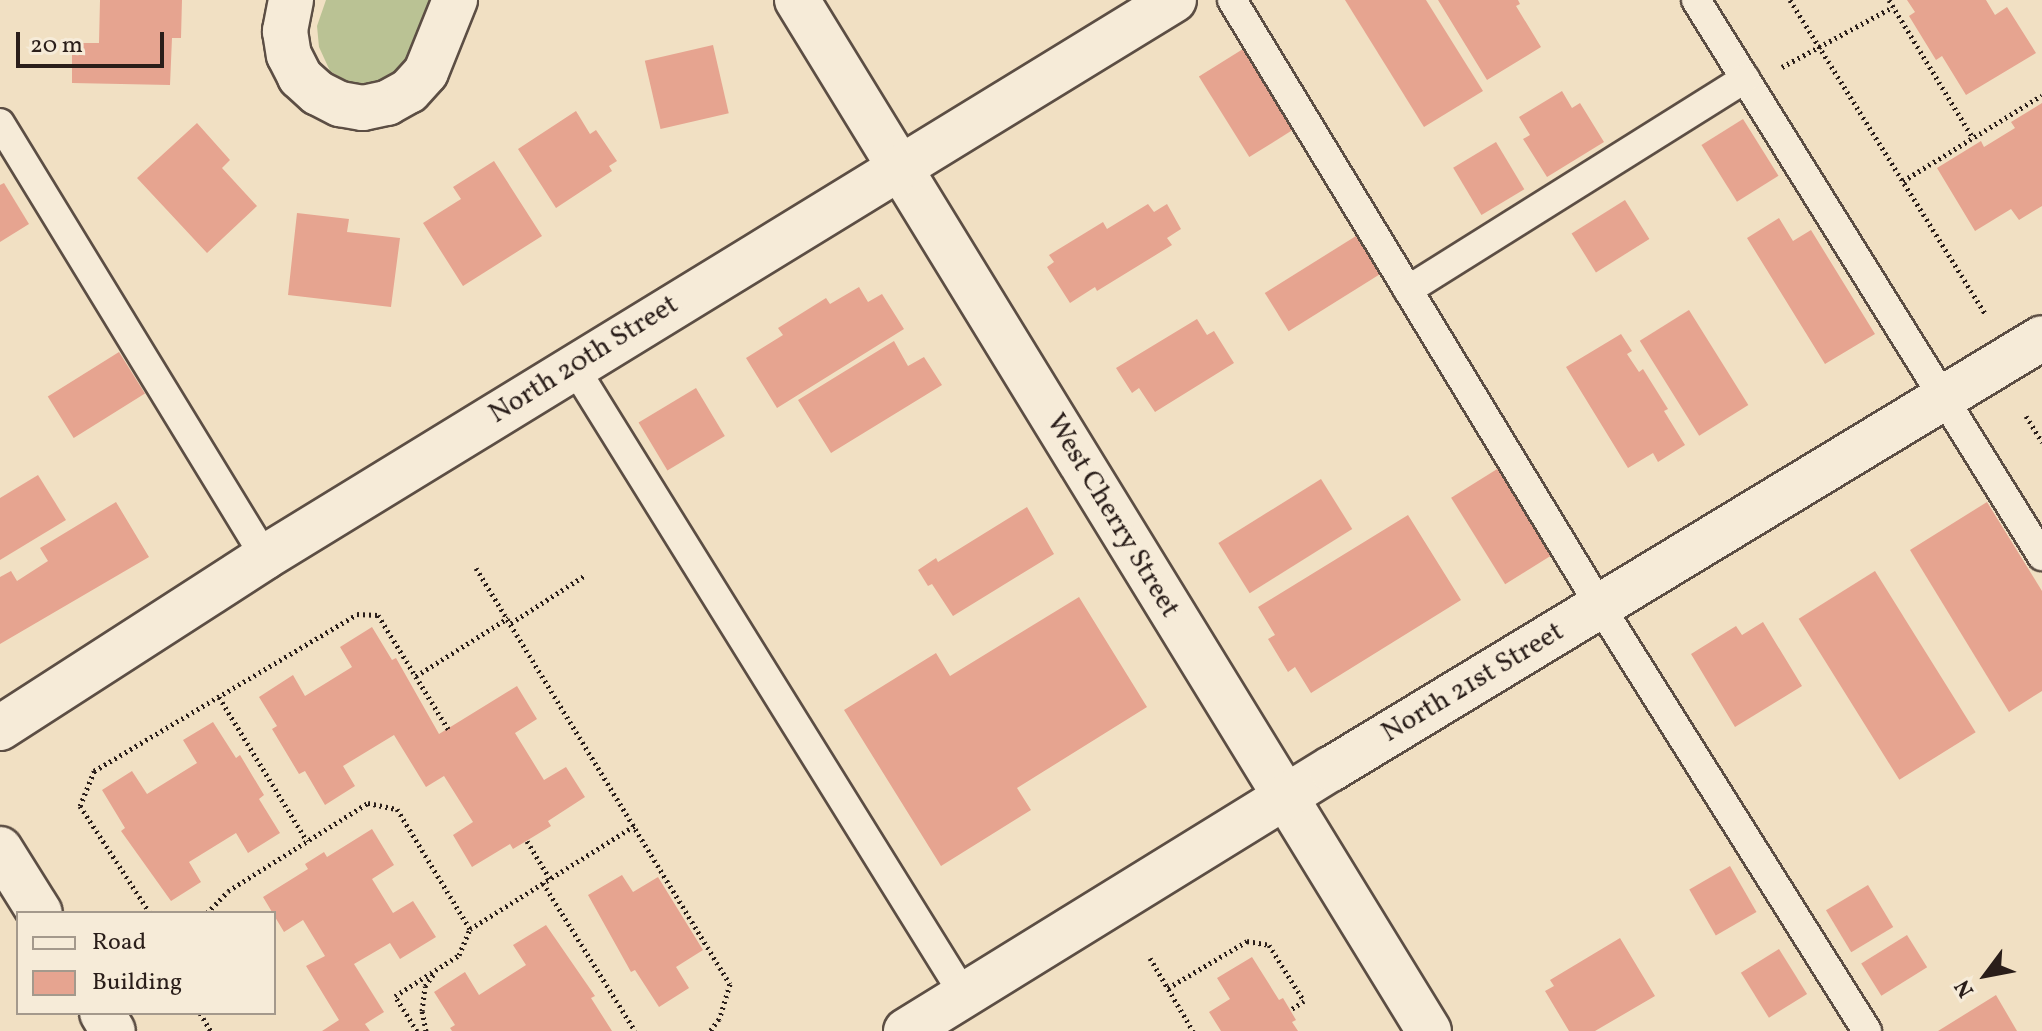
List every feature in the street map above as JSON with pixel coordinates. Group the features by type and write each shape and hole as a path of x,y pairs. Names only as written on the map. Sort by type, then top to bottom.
{"street":[{"path":"291,0 285,31 289,55 300,77 318,93 340,104 363,108 387,103 409,91 426,72 455,0"},
{"name":"West Cherry Street","path":"797,0 1283,798 1429,1031"},
{"name":"North 20th Street","path":"0,728 265,557 1174,0"},
{"name":"North 21st Street","path":"906,1031 1283,798 2042,338"},
{"path":"0,849 39,911"}],"lane":[{"path":"1232,0 1600,606 1867,1031"},
{"path":"1696,0 2042,556"},
{"path":"1408,290 1747,83"},
{"path":"0,123 265,557"},
{"path":"574,367 964,995"}],"path":[{"path":"1790,0 1987,316"},
{"path":"1889,0 1973,138"},
{"path":"1747,83 1807,52 1821,49 1893,7"},
{"path":"1903,181 2042,95"},
{"path":"2026,416 2042,442"},
{"path":"476,568 730,984 719,1019 710,1031"},
{"path":"416,676 584,576"},
{"path":"149,911 80,806 94,771 357,614 378,615 448,729"},
{"path":"219,697 307,841"},
{"path":"209,911 228,891 368,803 397,809 470,929"},
{"path":"417,1031 395,996 459,955 470,929 634,826"},
{"path":"527,841 550,879"},
{"path":"543,883 635,1031"},
{"path":"1168,988 1247,941 1269,945 1304,1001 1290,1010"},
{"path":"1150,958 1193,1031"},
{"path":"426,1031 422,1011 425,986 437,969"}],"green space":[{"path":"326,0 429,0 412,53 397,74 375,84 351,84 330,71 319,47 317,26"}],"building":[{"path":"100,0 182,0 181,38 172,38 170,85 72,83 72,43 99,43"},
{"path":"1345,0 1426,0 1483,91 1424,127"},
{"path":"1438,0 1518,0 1520,4 1516,6 1541,47 1487,80"},
{"path":"1907,0 1986,0 1995,15 2007,7 2036,53 1966,95 1942,56 1936,60 1909,16 1915,12"},
{"path":"713,45 729,113 661,129 645,61"},
{"path":"1243,49 1293,130 1249,157 1199,77"},
{"path":"1562,91 1572,108 1580,103 1604,142 1547,177 1523,139 1530,135 1519,117"},
{"path":"2042,103 2042,206 2019,220 2011,209 1975,231 1937,168 1981,141 1984,147 2015,128 2011,122"},
{"path":"576,111 590,134 596,130 617,161 609,166 612,171 556,208 518,149"},
{"path":"1743,119 1779,176 1737,202 1701,145"},
{"path":"197,123 230,160 222,168 257,206 207,253 137,178"},
{"path":"1496,142 1524,189 1481,215 1453,168"},
{"path":"494,161 542,236 463,286 423,223 461,199 453,187"},
{"path":"4,183 29,224 0,242 0,185"},
{"path":"1625,200 1649,239 1596,272 1572,233"},
{"path":"1148,204 1154,212 1167,204 1181,229 1167,238 1172,245 1097,291 1095,287 1070,303 1047,267 1054,262 1049,255 1103,222 1107,229"},
{"path":"297,213 349,219 347,232 400,238 391,307 288,295"},
{"path":"1779,218 1793,241 1811,230 1875,334 1825,364 1747,238"},
{"path":"1364,231 1388,269 1289,331 1265,293"},
{"path":"859,287 868,302 882,294 904,329 777,408 746,358 783,335 778,328 826,298 830,304"},
{"path":"1689,310 1748,405 1699,436 1640,341"},
{"path":"1197,319 1207,335 1214,331 1234,363 1155,412 1139,388 1132,393 1116,368"},
{"path":"1621,334 1632,351 1627,354 1639,372 1643,369 1668,409 1664,411 1685,445 1658,462 1653,453 1628,468 1566,367"},
{"path":"894,341 908,366 924,357 942,385 831,453 798,400"},
{"path":"119,352 145,394 74,438 48,397"},
{"path":"696,388 725,436 667,471 639,423"},
{"path":"1502,466 1556,553 1505,584 1451,498"},
{"path":"38,475 66,520 0,560 0,498"},
{"path":"1321,479 1352,529 1250,593 1218,543"},
{"path":"116,502 149,557 0,644 0,577 11,571 17,581 48,561 40,548"},
{"path":"1987,502 2042,591 2042,691 2009,712 1910,550"},
{"path":"1027,507 1054,554 953,616 932,584 928,586 918,570 936,558 938,562"},
{"path":"1408,515 1461,600 1311,693 1295,667 1288,672 1268,639 1275,635 1258,607"},
{"path":"1875,571 1976,732 1899,780 1799,619"},
{"path":"1079,597 1147,707 1017,788 1031,810 941,866 844,710 936,653 950,676"},
{"path":"1763,622 1802,686 1735,727 1691,654 1736,626 1742,635"},
{"path":"372,627 392,660 396,658 439,734 517,686 537,719 515,733 544,780 566,767 585,797 548,821 551,826 513,849 510,844 472,867 453,835 473,822 444,776 426,787 394,735 343,766 355,786 325,805 305,771 299,774 272,729 277,726 259,697 293,675 305,696 352,667 340,647"},
{"path":"213,722 236,758 240,755 264,795 259,799 280,833 248,853 236,833 189,862 201,882 171,901 121,831 125,828 102,790 132,771 147,794 197,763 183,740"},
{"path":"372,829 394,865 372,879 393,913 413,901 436,937 400,959 390,943 354,964 384,1012 365,1024 370,1031 322,1031 339,1020 306,966 325,956 303,920 284,932 276,919 276,911 271,911 263,897 308,869 305,864 324,852 327,857"},
{"path":"1730,866 1756,912 1716,935 1689,890"},
{"path":"622,875 633,892 658,877 703,950 676,967 689,988 659,1007 635,970 631,972 588,895"},
{"path":"1868,885 1893,927 1851,952 1826,910"},
{"path":"546,925 595,996 591,998 612,1031 452,1031 450,1028 455,1025 434,992 465,972 479,995 526,965 513,945"},
{"path":"1907,935 1927,967 1881,996 1861,964"},
{"path":"1620,938 1655,996 1595,1031 1569,1031 1545,991 1554,986 1550,980"},
{"path":"1779,949 1807,994 1769,1018 1741,973"},
{"path":"1252,957 1279,1000 1283,998 1296,1020 1292,1022 1298,1031 1221,1031 1209,1012 1230,999 1217,978"},
{"path":"1996,995 2017,1031 1938,1031"}]}
